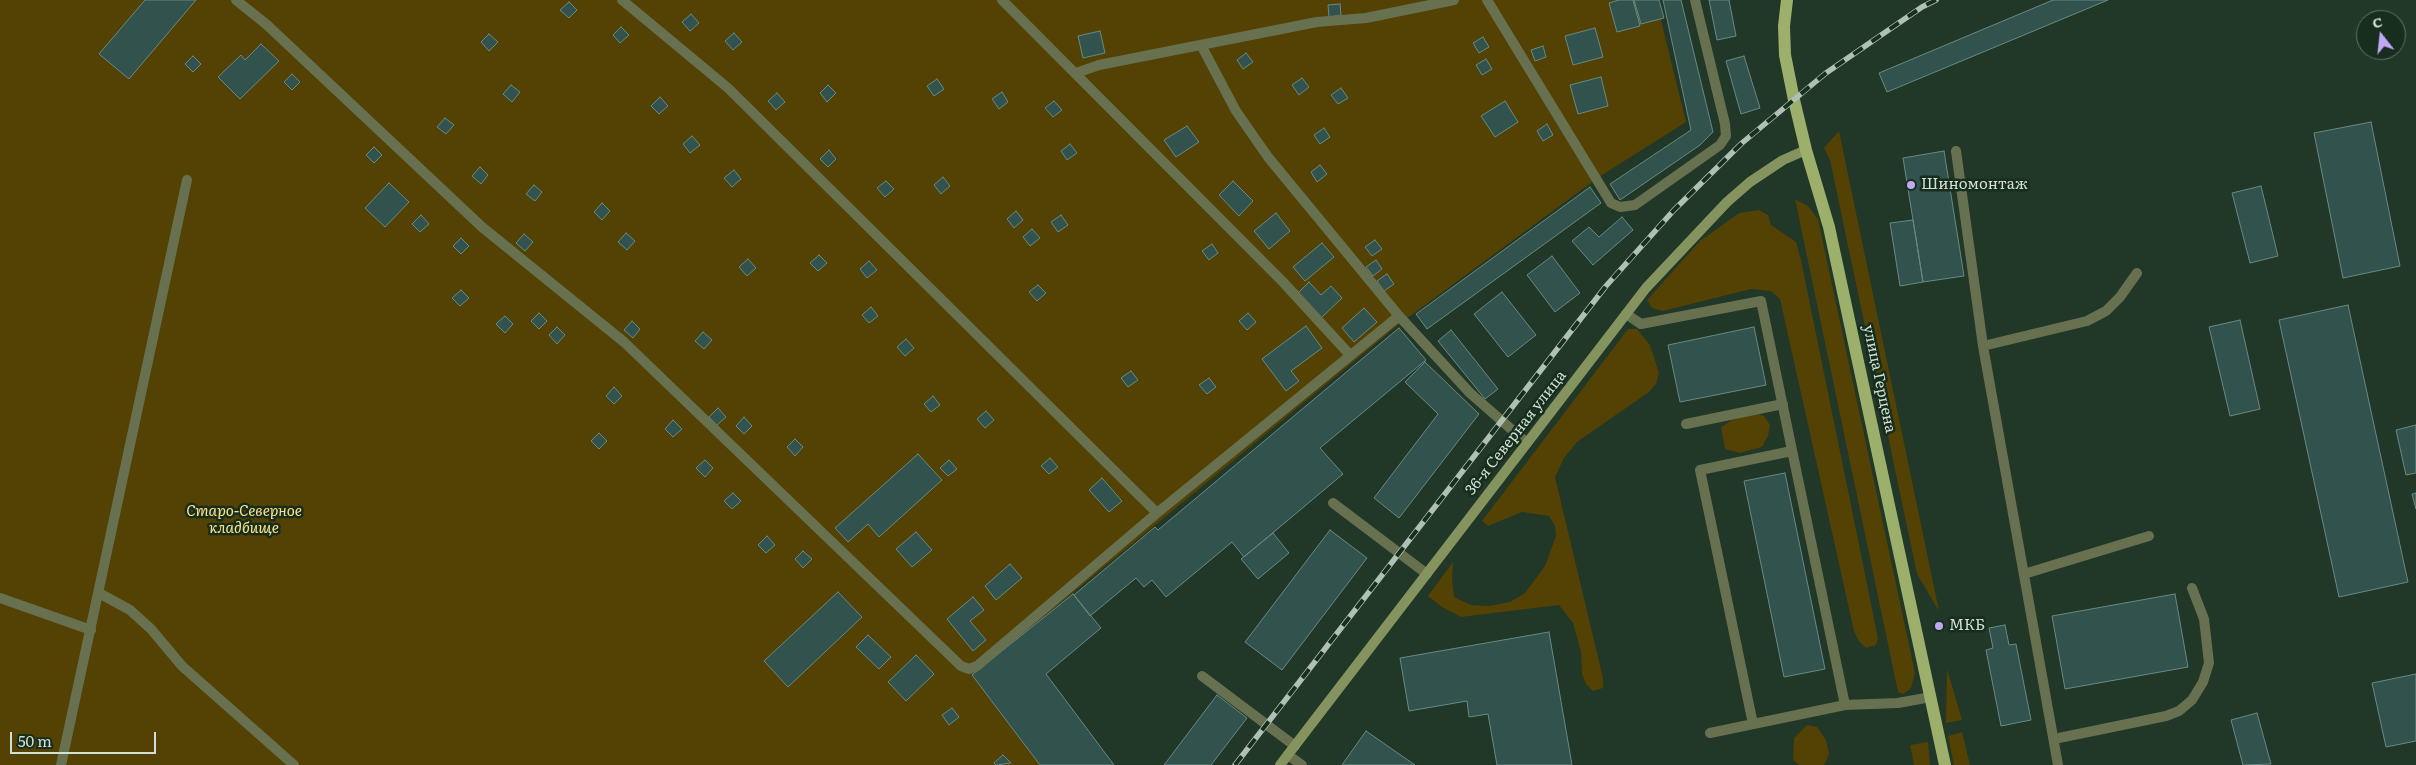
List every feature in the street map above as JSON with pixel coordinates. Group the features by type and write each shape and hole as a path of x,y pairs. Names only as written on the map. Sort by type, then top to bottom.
{"main road":[{"name":"улица Герцена","path":"1787,0 1784,26 1785,55 1806,150 1829,227 1945,765"},
{"name":"36-я Северная улица","path":"1280,765 1646,288 1739,192 1783,160 1806,150"}],"lane":[{"path":"236,0 278,36 482,227 624,342 961,666 968,670 977,666 1157,513 1399,316"},
{"path":"622,0 728,88 1157,513"},
{"path":"1002,0 1283,282 1350,355"},
{"path":"1076,73 1099,65 1317,22 1366,18 1454,0"},
{"path":"1488,0 1611,203 1620,207 1635,205 1720,145 1726,136 1725,124 1695,0"},
{"path":"1201,45 1236,110 1268,157 1399,316 1470,394 1527,443"},
{"path":"1956,151 1983,346 2058,765"},
{"path":"61,765 187,180"},
{"path":"1983,346 2087,321 2106,312 2120,297 2138,272"},
{"path":"1626,314 1641,324 1761,300 1845,705"},
{"path":"1686,424 1783,404"},
{"path":"1753,724 1700,470 1792,451"},
{"path":"1333,503 1427,574"},
{"path":"2024,574 2149,536"},
{"path":"2054,740 2166,716 2179,711 2192,700 2203,682 2209,663 2204,619 2192,588"},
{"path":"99,593 130,610 150,629 182,666 294,765"},
{"path":"0,598 91,630"},
{"path":"1202,676 1295,746"},
{"path":"1710,733 1845,705 1898,703 1931,697"},
{"path":"1288,755 1302,765"}],"green space":[{"name":"Старо-Северное кладбище","path":"0,0 1656,0 1686,122 1599,177 1398,325 973,675 1040,765 0,765"},
{"path":"1839,131 1939,611 1917,574 1830,160 1824,148"},
{"path":"1795,199 1808,206 1818,219 1915,673 1911,688 1903,694 1898,692"},
{"path":"1759,210 1768,215 1771,225 1796,242 1801,260 1878,638 1876,645 1866,648 1858,640 1854,631 1780,299 1771,291 1751,289 1663,311 1652,308 1647,300 1700,241 1739,213"},
{"path":"1628,329 1637,329 1650,345 1659,373 1656,384 1649,392 1577,442 1564,458 1555,477 1603,678 1603,688 1593,691 1586,684 1582,674 1581,652 1573,623 1559,605 1461,617 1442,607 1428,596 1453,562 1454,597 1471,605 1489,606 1510,602 1525,593 1545,566 1556,536 1555,526 1549,516 1522,512 1488,526 1482,521"},
{"path":"1755,413 1764,416 1770,425 1768,436 1762,447 1740,453 1725,449 1721,427 1734,419"},
{"path":"1947,669 1962,720 1946,723"},
{"path":"1807,725 1817,727 1826,740 1829,754 1824,765 1799,765 1793,760 1794,738"},
{"path":"1962,732 1970,765 1954,765 1948,736"},
{"path":"1928,742 1930,765 1914,765 1910,745"}],"building":[{"path":"145,0 196,0 129,79 99,54"},
{"path":"1619,0 1633,0 1640,26 1617,32 1609,3"},
{"path":"1634,0 1659,0 1664,18 1641,24"},
{"path":"1663,0 1681,0 1713,132 1700,145 1620,200 1610,184 1691,130"},
{"path":"1709,0 1729,0 1736,36 1717,40"},
{"path":"2053,0 2108,0 1887,92 1879,73"},
{"path":"569,2 577,10 569,18 560,10"},
{"path":"1340,4 1341,15 1329,17 1328,5"},
{"path":"691,14 699,23 690,31 682,22"},
{"path":"621,27 629,35 620,43 613,35"},
{"path":"1595,28 1603,57 1573,65 1565,36"},
{"path":"1100,31 1105,53 1083,58 1078,36"},
{"path":"734,33 742,42 733,50 725,41"},
{"path":"489,34 498,42 489,51 481,42"},
{"path":"1483,37 1489,47 1479,53 1473,43"},
{"path":"261,44 279,61 240,99 218,77 241,55 245,60"},
{"path":"1543,46 1546,57 1535,61 1531,50"},
{"path":"1246,53 1253,62 1243,69 1237,60"},
{"path":"193,56 201,64 193,72 185,64"},
{"path":"1744,56 1760,108 1741,114 1726,61"},
{"path":"1486,59 1492,69 1482,75 1476,65"},
{"path":"292,74 300,82 292,90 284,82"},
{"path":"1601,77 1608,106 1578,114 1570,85"},
{"path":"1302,78 1309,87 1299,95 1292,85"},
{"path":"937,79 944,89 934,96 927,86"},
{"path":"511,85 520,92 512,102 503,94"},
{"path":"828,85 836,93 827,102 820,93"},
{"path":"1341,88 1348,98 1338,104 1331,95"},
{"path":"1002,92 1008,102 999,109 992,99"},
{"path":"777,93 785,102 776,110 768,101"},
{"path":"660,97 668,106 659,114 651,106"},
{"path":"1054,101 1062,110 1053,117 1045,108"},
{"path":"1505,101 1518,122 1495,137 1481,116"},
{"path":"445,118 454,125 446,134 437,127"},
{"path":"2371,122 2400,266 2343,278 2314,133"},
{"path":"1547,124 1553,135 1543,141 1537,131"},
{"path":"1187,126 1199,142 1176,157 1164,140"},
{"path":"1324,128 1330,137 1320,144 1314,135"},
{"path":"692,136 700,145 690,153 683,144"},
{"path":"1070,144 1077,153 1067,160 1061,151"},
{"path":"374,147 382,155 374,163 366,155"},
{"path":"829,150 836,159 828,167 820,159"},
{"path":"1944,151 1964,276 1923,282 1903,158"},
{"path":"1320,165 1327,174 1317,182 1311,172"},
{"path":"480,167 488,175 481,184 472,176"},
{"path":"734,170 741,179 732,187 724,178"},
{"path":"943,177 950,186 941,194 934,185"},
{"path":"886,181 894,189 885,197 877,188"},
{"path":"1233,181 1253,201 1239,216 1219,195"},
{"path":"389,183 409,202 385,227 365,208"},
{"path":"534,185 542,192 535,201 526,194"},
{"path":"2261,186 2278,256 2250,263 2232,193"},
{"path":"1590,187 1601,203 1427,329 1416,314"},
{"path":"602,203 610,211 602,220 594,212"},
{"path":"1016,211 1023,220 1014,228 1007,219"},
{"path":"1276,213 1290,231 1269,249 1254,231"},
{"path":"421,215 429,224 420,232 412,224"},
{"path":"1061,215 1068,225 1058,232 1051,222"},
{"path":"1622,217 1633,230 1593,265 1572,241 1589,227 1599,237"},
{"path":"1913,220 1923,282 1900,286 1890,223"},
{"path":"1032,229 1040,238 1030,246 1023,237"},
{"path":"626,233 635,241 627,250 618,242"},
{"path":"524,234 533,242 525,251 516,243"},
{"path":"461,238 469,246 461,254 453,246"},
{"path":"1375,240 1382,249 1372,256 1365,247"},
{"path":"1322,243 1334,257 1305,281 1293,267"},
{"path":"1212,244 1218,253 1209,260 1202,251"},
{"path":"819,255 827,263 818,271 810,263"},
{"path":"1552,256 1580,293 1555,312 1527,275"},
{"path":"748,259 756,268 747,276 739,267"},
{"path":"1376,260 1382,269 1373,276 1366,267"},
{"path":"869,261 877,270 867,278 860,269"},
{"path":"1387,274 1394,284 1384,291 1377,281"},
{"path":"1309,282 1321,295 1331,286 1342,298 1321,318 1298,293"},
{"path":"1038,285 1046,293 1037,301 1029,292"},
{"path":"461,290 469,298 460,306 452,298"},
{"path":"1502,292 1536,335 1508,357 1474,314"},
{"path":"2348,305 2408,582 2339,597 2279,320"},
{"path":"871,307 878,316 869,323 862,315"},
{"path":"1364,308 1377,322 1354,342 1342,328"},
{"path":"539,313 547,321 539,329 531,321"},
{"path":"1248,313 1256,322 1247,330 1239,321"},
{"path":"505,316 513,324 505,333 496,324"},
{"path":"2240,320 2260,409 2230,416 2209,327"},
{"path":"632,321 640,329 633,338 624,330"},
{"path":"1306,326 1322,348 1291,371 1299,381 1286,391 1262,359"},
{"path":"557,327 565,335 557,344 549,335"},
{"path":"1754,327 1766,385 1680,402 1668,345"},
{"path":"1399,328 1426,360 1320,448 1343,474 1244,557 1232,542 1166,597 1152,580 1144,587 1136,578 1090,616 1074,595 1155,527 1158,530"},
{"path":"1451,330 1498,389 1485,399 1438,341"},
{"path":"703,332 712,340 704,349 695,341"},
{"path":"906,339 914,348 905,356 897,347"},
{"path":"1425,362 1479,414 1399,518 1374,498 1438,414 1405,382"},
{"path":"1131,371 1138,380 1128,387 1121,378"},
{"path":"1209,378 1216,387 1207,394 1199,385"},
{"path":"614,387 622,396 614,404 606,396"},
{"path":"933,396 940,405 931,412 924,404"},
{"path":"718,408 726,417 717,425 709,417"},
{"path":"986,411 994,420 985,428 977,419"},
{"path":"744,417 752,426 744,434 736,426"},
{"path":"673,420 682,429 673,437 665,429"},
{"path":"2416,425 2416,473 2406,475 2396,430"},
{"path":"599,433 607,441 599,449 591,441"},
{"path":"795,439 803,447 795,456 787,447"},
{"path":"918,454 942,480 879,537 868,524 848,542 835,528"},
{"path":"1050,458 1058,467 1049,474 1041,466"},
{"path":"705,460 713,468 705,477 696,468"},
{"path":"949,460 957,469 948,476 940,468"},
{"path":"1785,473 1825,669 1784,677 1744,481"},
{"path":"1102,478 1122,501 1109,512 1089,490"},
{"path":"733,493 741,501 732,509 724,501"},
{"path":"2416,493 2416,509 2412,494"},
{"path":"1330,530 1367,558 1282,670 1245,642"},
{"path":"916,532 932,550 912,567 896,549"},
{"path":"1273,533 1289,553 1258,579 1241,559"},
{"path":"767,536 775,545 766,553 758,545"},
{"path":"803,551 812,559 803,568 795,559"},
{"path":"1010,564 1022,578 996,600 985,586"},
{"path":"838,592 862,617 788,687 764,661"},
{"path":"1073,594 1101,628 1046,674 1114,765 1040,765 972,675"},
{"path":"2175,594 2188,667 2065,689 2052,616"},
{"path":"973,597 984,610 970,621 986,640 973,651 947,619"},
{"path":"2005,625 2009,645 2016,644 2031,720 2001,726 1986,650 1993,648 1989,628"},
{"path":"1549,632 1572,765 1497,765 1488,714 1469,717 1467,701 1409,711 1400,658"},
{"path":"868,635 891,657 879,669 856,647"},
{"path":"916,655 934,674 906,701 888,682"},
{"path":"2416,674 2416,741 2386,747 2372,683"},
{"path":"1217,695 1247,718 1211,765 1164,765"},
{"path":"952,708 959,717 949,725 942,715"},
{"path":"2257,713 2271,764 2243,765 2231,720"},
{"path":"1366,731 1415,765 1342,765"},
{"path":"1003,755 1011,763 996,765 994,763"}],"railway":[{"path":"1235,765 1606,286 1674,210 1742,143 1826,73 1922,7 1936,0"}],"place":[{"name":"Шиномонтаж","path":"1911,185"},
{"name":"МКБ","path":"1939,626"}]}
